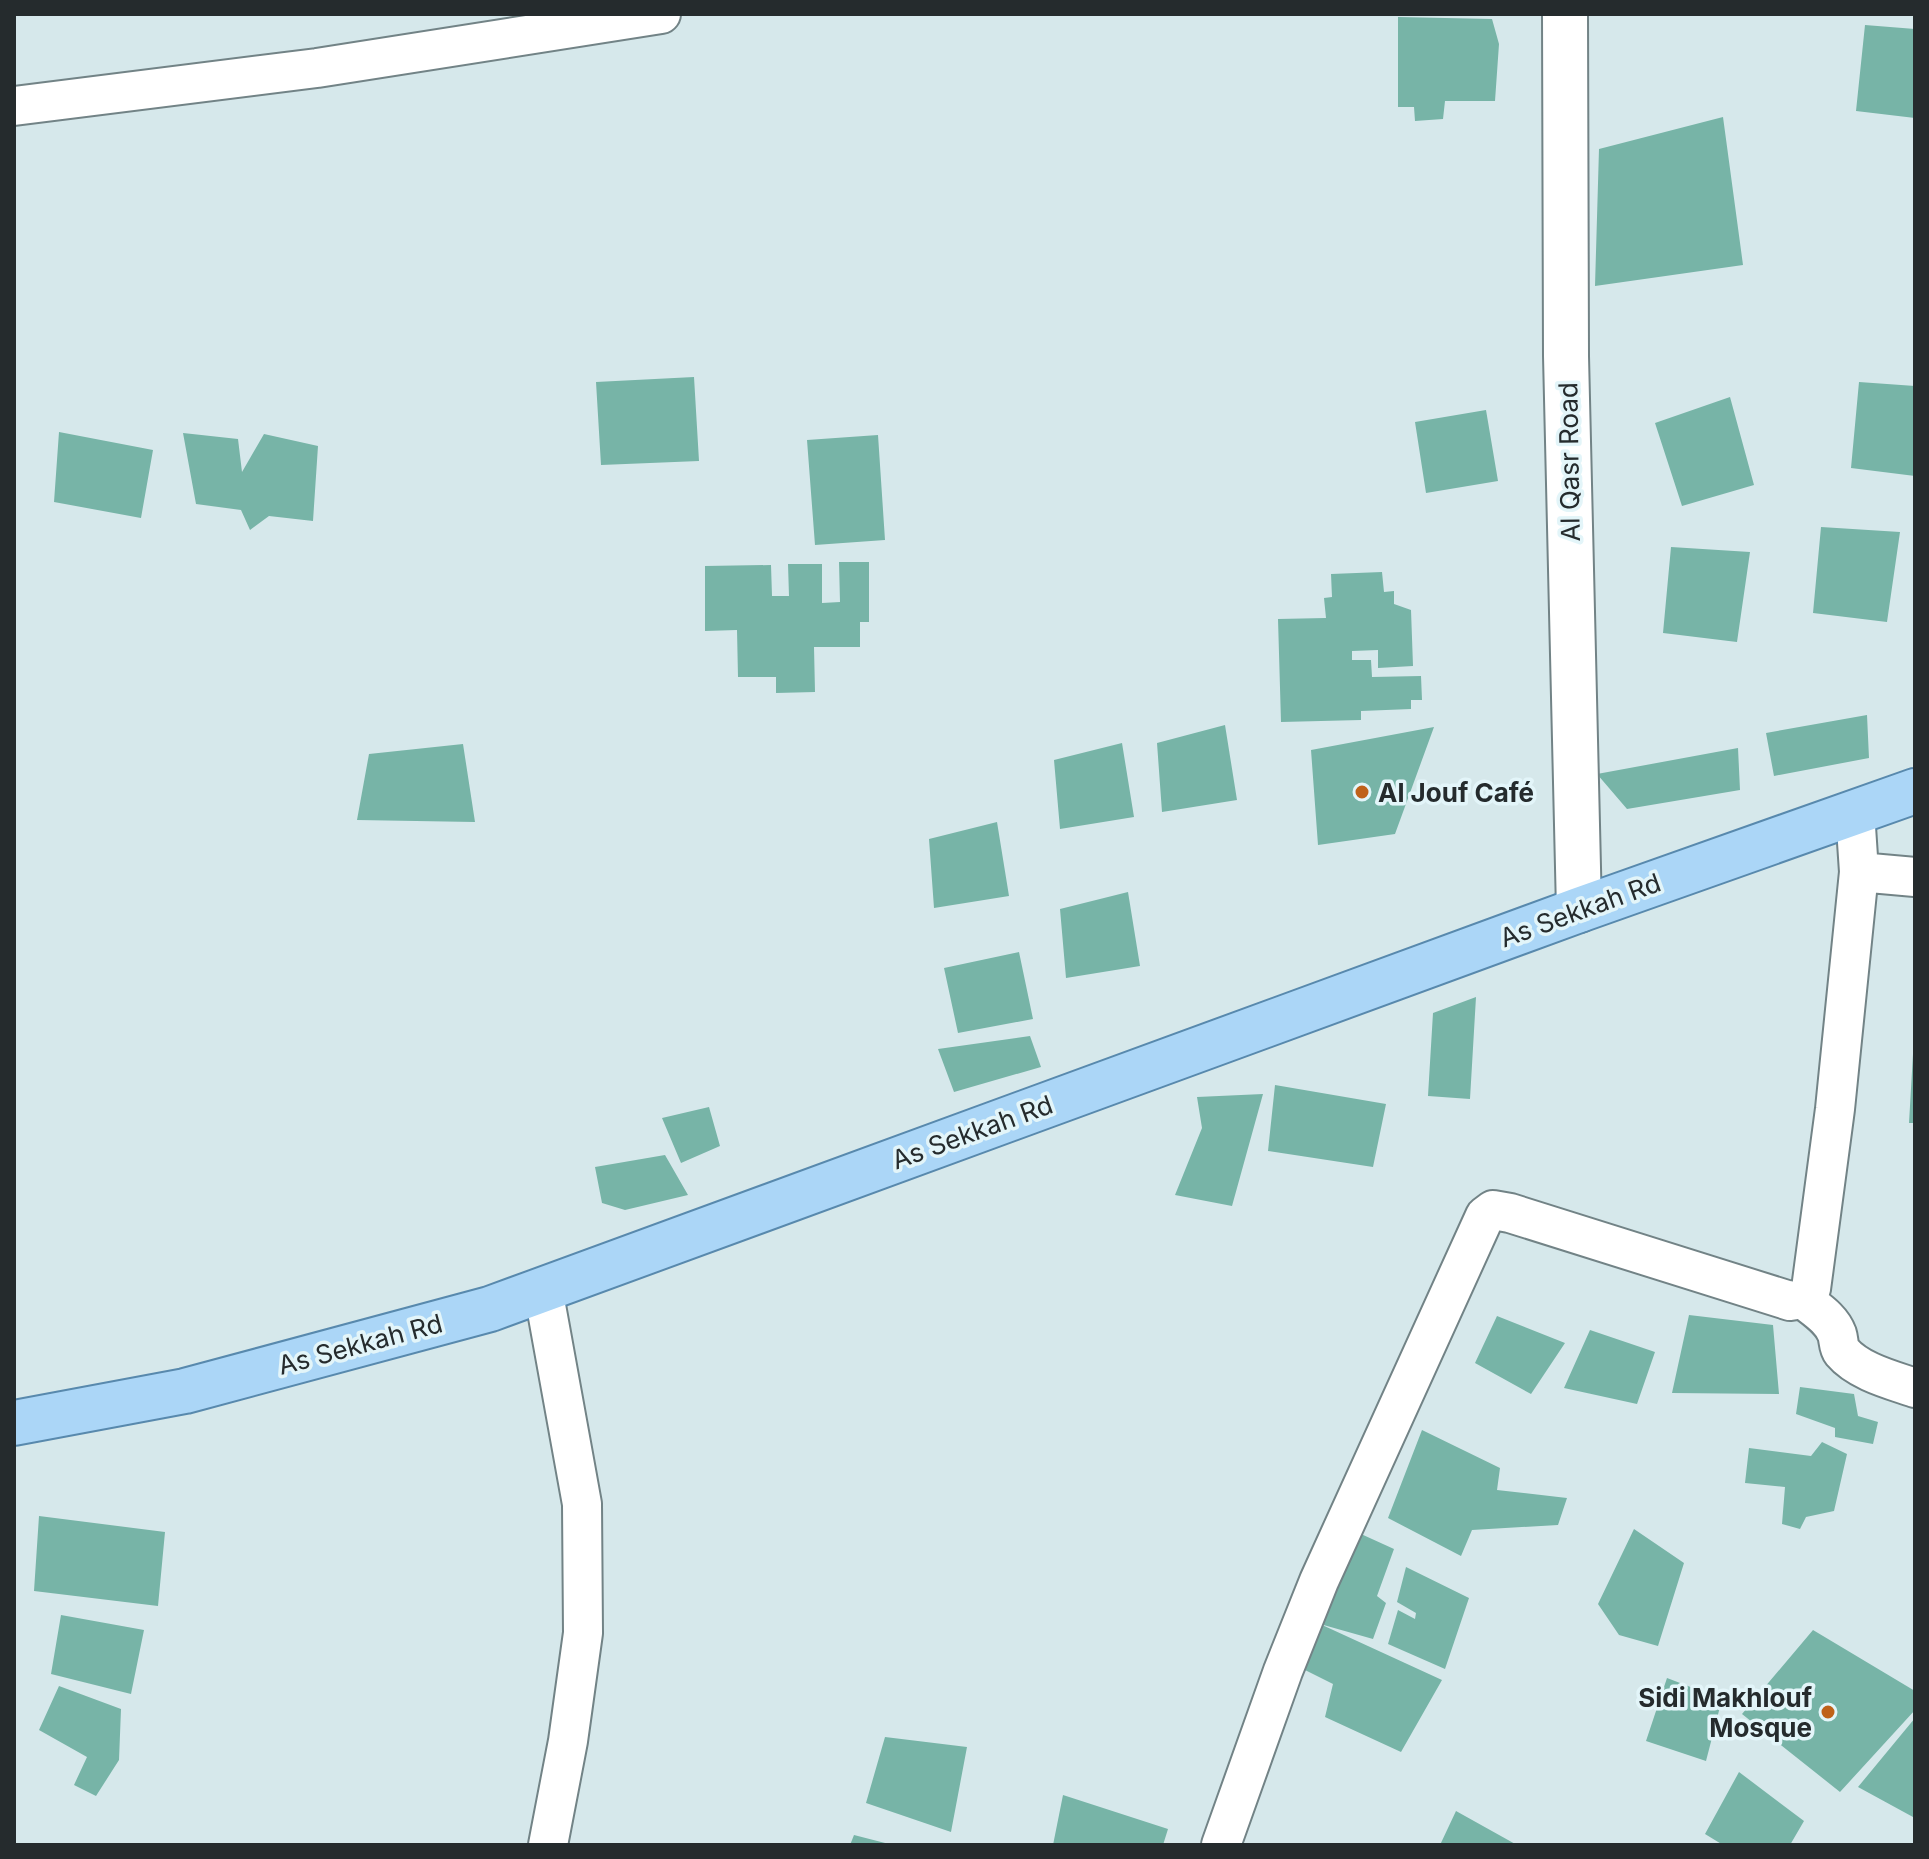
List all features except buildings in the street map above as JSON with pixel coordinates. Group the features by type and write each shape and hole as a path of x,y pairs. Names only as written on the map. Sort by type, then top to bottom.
{"main road":[{"name":"As Sekkah Rd","path":"14,1423 185,1391 490,1309 1579,910 1915,791"}],"street":[{"path":"14,106 317,68 661,14"},
{"name":"Al Qasr Road","path":"1565,14 1567,372 1579,910"},
{"path":"1221,1845 1283,1671 1319,1581 1485,1216 1493,1210 1510,1213 1790,1301 1803,1299 1811,1289 1835,1109 1859,872 1855,812"},
{"path":"1859,872 1915,877"},
{"path":"543,1289 582,1504 583,1633 568,1741 548,1845"},
{"path":"1803,1299 1827,1318 1836,1332 1840,1350 1853,1362 1915,1388"}],"place":[{"name":"Al Jouf Café","path":"1362,792"},
{"name":"Sidi Makhlouf Mosque","path":"1828,1712"}]}
